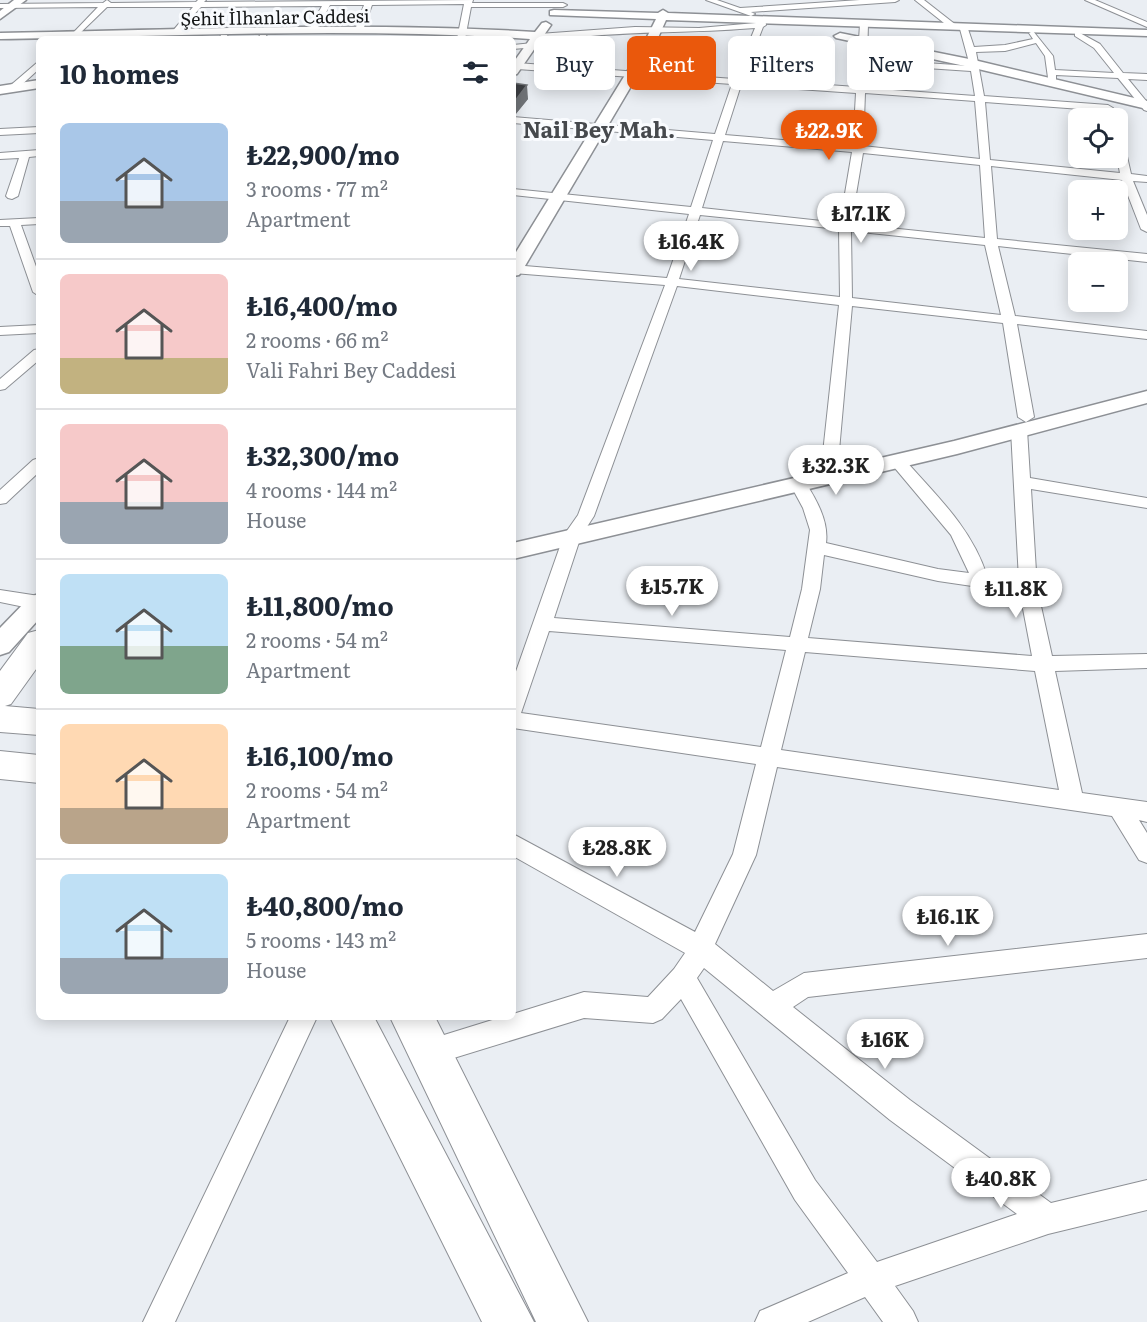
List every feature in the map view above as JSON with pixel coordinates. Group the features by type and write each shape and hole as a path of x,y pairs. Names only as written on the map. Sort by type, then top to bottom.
{"main road":[{"path":"0,16 17,3"},
{"path":"590,4 610,12"},
{"path":"562,7 610,12 761,20 864,22 1011,31 1146,33"},
{"path":"562,7 663,15"},
{"path":"540,36 562,7"},
{"path":"653,36 663,15"},
{"path":"800,20 818,30 847,37"},
{"path":"958,27 1146,33"},
{"name":"Şehit İlhanlar Caddesi","path":"162,36 175,33 312,31 461,35"},
{"path":"1011,31 1035,36 1146,33"},
{"name":"Şehit İlhanlar Caddesi","path":"314,36 366,34"},
{"name":"Şehit İlhanlar Caddesi","path":"0,36 117,36"},
{"name":"Şehit İlhanlar Caddesi","path":"516,39 534,41"},
{"path":"0,40 36,40"},
{"path":"516,66 534,43"},
{"path":"934,57 974,66 1052,77 1105,96 1147,106"},
{"path":"516,264 627,82"},
{"path":"0,90 36,84"},
{"path":"516,550 573,535 897,461 1147,386"},
{"path":"516,534 586,516 968,432 1147,398"},
{"path":"0,645 36,606"},
{"path":"0,694 36,644"},
{"path":"0,719 36,722"},
{"path":"0,765 36,769"},
{"path":"353,1020 509,1322"},
{"path":"421,1034 563,1322"}],"street":[{"path":"76,35 110,0"},
{"path":"711,0 761,20"},
{"path":"740,10 894,0"},
{"path":"919,0 958,27 970,50 974,66 979,98 991,243 1009,319 1022,423 1022,482 1028,588 1072,800"},
{"path":"1089,0 1118,11 1146,33"},
{"path":"366,34 370,1"},
{"path":"0,6 17,3 103,6 200,2 370,1 468,2 562,7"},
{"path":"857,1 864,22 863,36"},
{"path":"175,33 200,2"},
{"path":"312,31 328,2"},
{"path":"461,35 468,2"},
{"path":"1118,11 1137,9"},
{"path":"563,36 635,29 710,30 761,20"},
{"path":"755,36 761,20"},
{"path":"1078,34 1097,46 1147,106"},
{"path":"970,50 1005,48 1035,36 1049,56 1052,77 1121,75 1147,77"},
{"path":"516,46 534,42"},
{"path":"934,64 974,66"},
{"path":"1114,65 1125,65"},
{"path":"14,87 36,67"},
{"path":"516,68 627,75"},
{"path":"516,700 573,535 586,516 672,282 733,90"},
{"path":"835,90 979,98 1068,108"},
{"path":"830,462 846,301 845,228 858,149 860,92"},
{"path":"1105,96 1109,108"},
{"path":"516,120 717,139 858,149 983,164 1147,179"},
{"path":"0,132 36,130"},
{"path":"0,156 36,153"},
{"path":"12,196 25,154"},
{"path":"1124,168 1147,229"},
{"path":"516,192 1147,258"},
{"path":"0,223 36,220"},
{"path":"14,222 36,284"},
{"path":"516,269 672,282 1147,335"},
{"path":"0,331 36,329"},
{"path":"0,386 36,356"},
{"path":"0,375 16,374"},
{"path":"897,461 957,529 973,556 980,581"},
{"path":"0,499 36,466"},
{"path":"1022,482 1147,503"},
{"path":"516,1017 584,1005 653,1010 683,978 700,948 744,855 812,589 819,530 816,519 798,484"},
{"path":"817,547 938,575 1028,588"},
{"path":"0,596 36,602"},
{"path":"543,624 1045,664 1147,661"},
{"path":"516,720 1147,812"},
{"path":"1119,808 1147,853"},
{"path":"516,846 700,948 900,1110 1048,1219"},
{"path":"771,1007 804,985 1147,946"},
{"path":"683,978 805,1190 902,1322"},
{"path":"159,1322 303,1020"},
{"path":"421,1034 500,1020"},
{"path":"771,1322 871,1279 1048,1219 1147,1195"}],"building":[{"path":"516,83 527,85 516,100"}],"district":[{"name":"Nail Bey Mah.","path":"599,130"}]}
